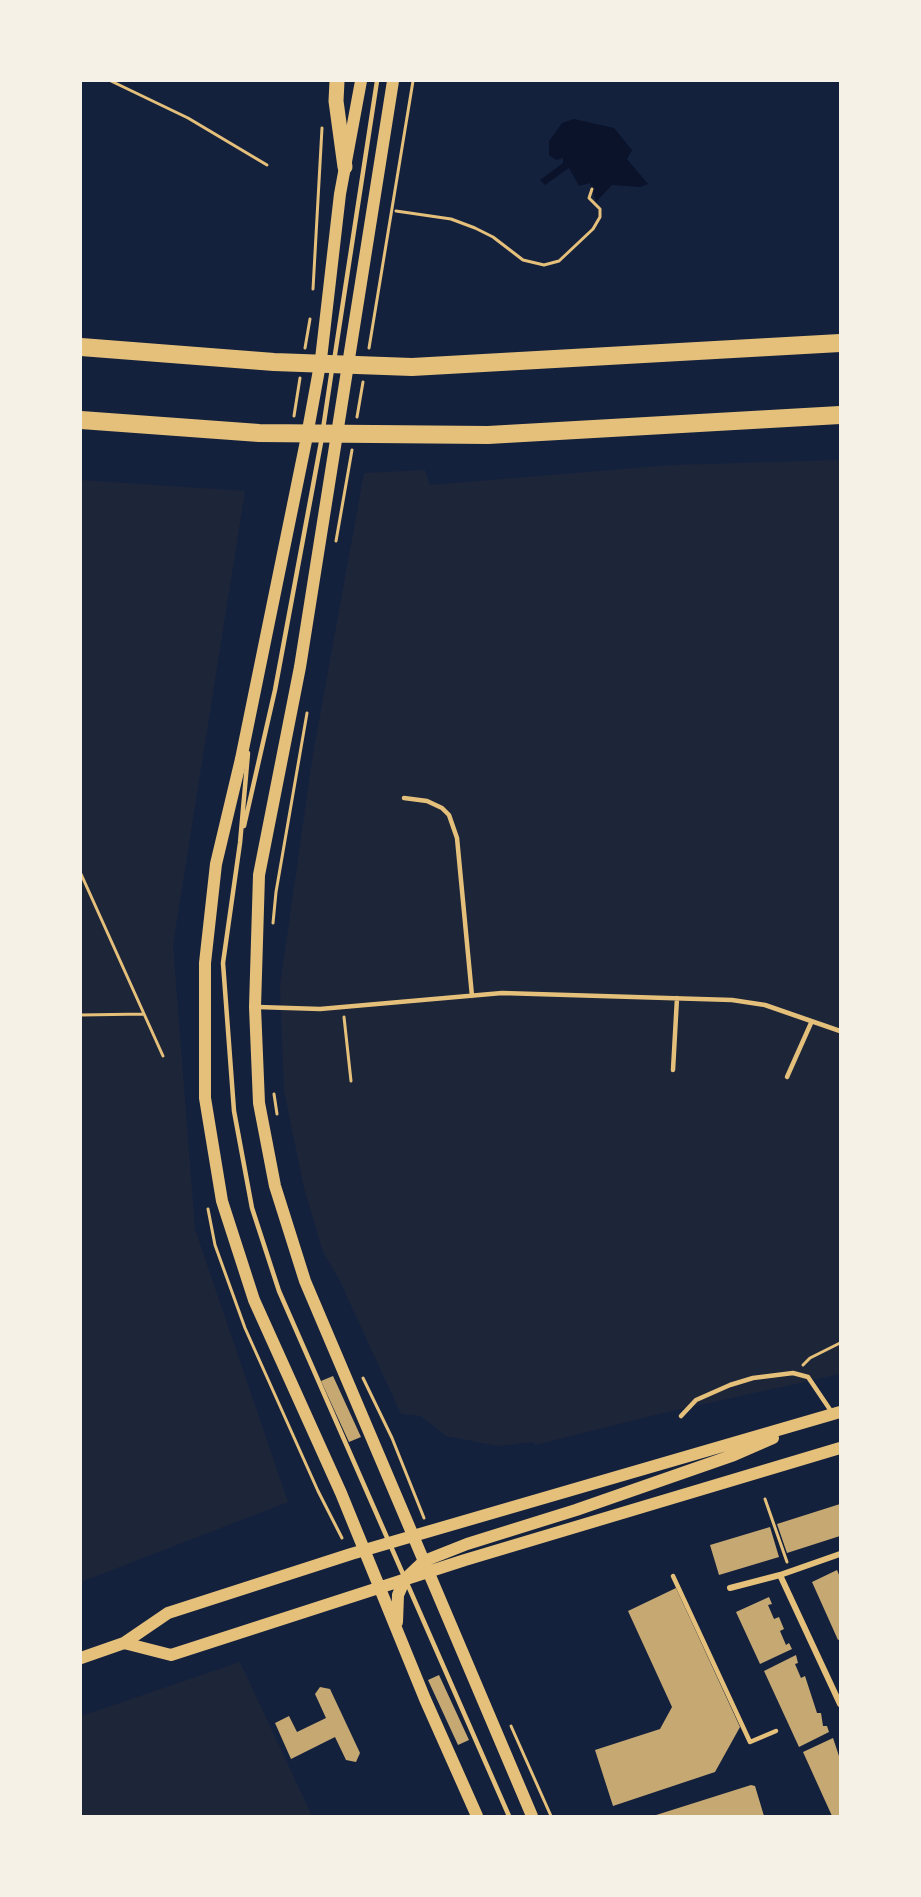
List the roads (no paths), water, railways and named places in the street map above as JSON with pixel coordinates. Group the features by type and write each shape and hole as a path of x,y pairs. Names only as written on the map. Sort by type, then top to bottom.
{"highway":[{"path":"81,347 274,362 412,367 840,343"},
{"path":"81,420 259,433 402,435 500,434 840,415"}],"main road":[{"path":"337,81 336,101 345,167"},
{"path":"361,81 345,167 321,359 252,707 216,864 205,963 205,1098 222,1201 254,1300 365,1550 400,1638 477,1816"},
{"path":"393,81 300,666 259,875 255,1007 260,1103 275,1186 305,1281 532,1816"},
{"path":"81,1658 124,1643 168,1613 414,1535 837,1413"},
{"path":"124,1643 171,1655 380,1588 405,1579 460,1546 576,1510 734,1455 820,1418"},
{"path":"426,1566 840,1448"},
{"path":"400,1638 397,1605 398,1594 405,1579"}],"street":[{"path":"730,1588 790,1572 840,1554"},
{"path":"780,1575 840,1704"}],"lane":[{"path":"240,843 276,690 310,511 377,81"},
{"path":"252,707 240,843 223,963 234,1111 252,1208 279,1291 509,1816"},
{"path":"404,798 427,801 442,808 449,815 457,838 472,996"},
{"path":"255,1007 343,1006 502,993 732,1000 765,1005 811,1023 840,1031"},
{"path":"673,1070 677,998"},
{"path":"787,1077 811,1023"},
{"path":"681,1416 696,1401 730,1385 775,1374 795,1373 808,1377 837,1413"},
{"path":"673,1576 750,1742 776,1731"}]}
